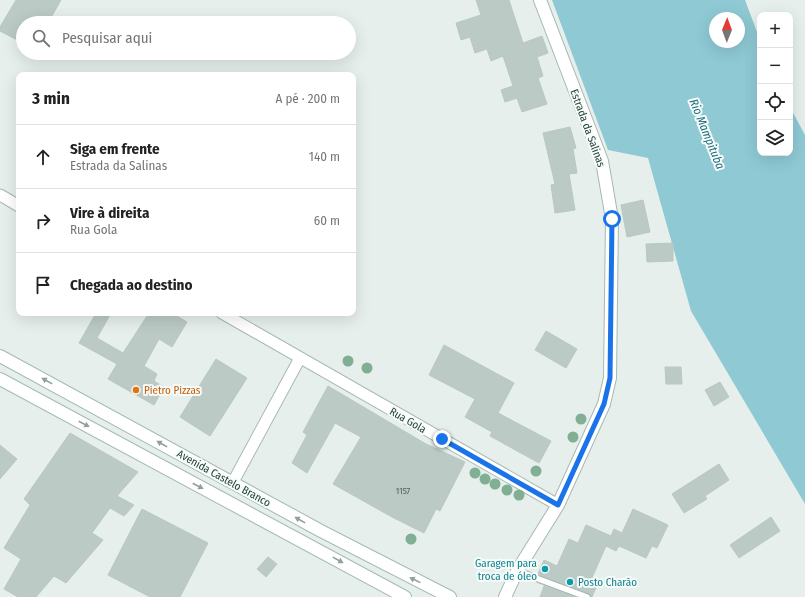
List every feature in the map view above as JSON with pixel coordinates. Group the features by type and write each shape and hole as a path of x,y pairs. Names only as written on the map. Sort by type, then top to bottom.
{"main road":[{"name":"Estrada da Salinas","path":"505,597 517,571 558,505 604,404 610,378 612,219 602,161 540,0"},
{"name":"Avenida Castelo Branco","path":"0,356 377,561 450,597"},
{"name":"Avenida Castelo Branco","path":"0,379 401,596"}],"street":[{"path":"0,195 16,204"},
{"name":"Rua Gola","path":"227,316 558,505"},
{"path":"233,482 300,358"}],"lane":[{"path":"517,571 587,597"}],"water":[{"name":"Rio Mampituba","path":"552,0 745,0 757,32 757,156 793,156 793,113 805,135 805,504 691,311 648,158 608,150"}],"building":[{"path":"16,0 61,0 52,16 16,16 16,39 0,31 0,27"},
{"path":"476,0 509,0 523,43 542,36 548,53 537,57 543,76 538,78 547,104 522,112 517,98 505,102 501,90 513,86 503,56 491,61 487,49 475,53 470,37 461,40 456,23 481,15"},
{"path":"570,127 576,148 573,149 577,173 569,174 575,210 555,213 551,185 555,184 543,133"},
{"path":"643,200 650,232 627,237 621,205"},
{"path":"673,243 673,261 647,262 646,244"},
{"path":"94,316 109,316 97,338 123,353 147,316 177,316 187,322 172,347 159,339 144,366 157,374 154,381 164,387 154,405 108,379 117,364 79,343"},
{"path":"546,331 577,349 566,368 535,350"},
{"path":"444,345 514,383 498,413 551,441 539,463 490,436 492,432 465,417 475,399 429,375"},
{"path":"216,359 247,378 210,436 180,417"},
{"path":"665,367 681,367 682,384 666,384"},
{"path":"720,382 729,397 714,406 705,390"},
{"path":"328,386 426,444 465,462 440,511 436,509 424,533 333,484 361,437 335,423 307,473 292,463 307,435 303,432"},
{"path":"70,433 138,472 117,496 134,505 124,516 110,508 92,533 103,540 66,583 54,576 36,597 18,597 4,589 21,559 4,548 30,505 24,499"},
{"path":"0,445 17,459 0,479"},
{"path":"719,464 729,480 705,496 707,499 684,513 672,494"},
{"path":"142,509 208,543 180,597 150,597 108,575"},
{"path":"633,509 668,525 657,548 652,546 646,558 619,546 616,551 606,546 591,580 598,583 592,597 588,593 538,574 544,560 557,566 569,539 578,543 586,525 611,536 614,529 622,533"},
{"path":"771,517 780,531 739,558 730,545"},
{"path":"268,557 277,564 266,577 257,569"},
{"path":"544,586 575,597 540,597"}],"place":[{"name":"Pietro Pizzas","path":"136,390"},
{"name":"Garagem para troca de óleo","path":"545,569"},
{"name":"Posto Charão","path":"570,582"}],"route":[{"path":"442,439 558,505 604,404 610,378 612,219"}]}
